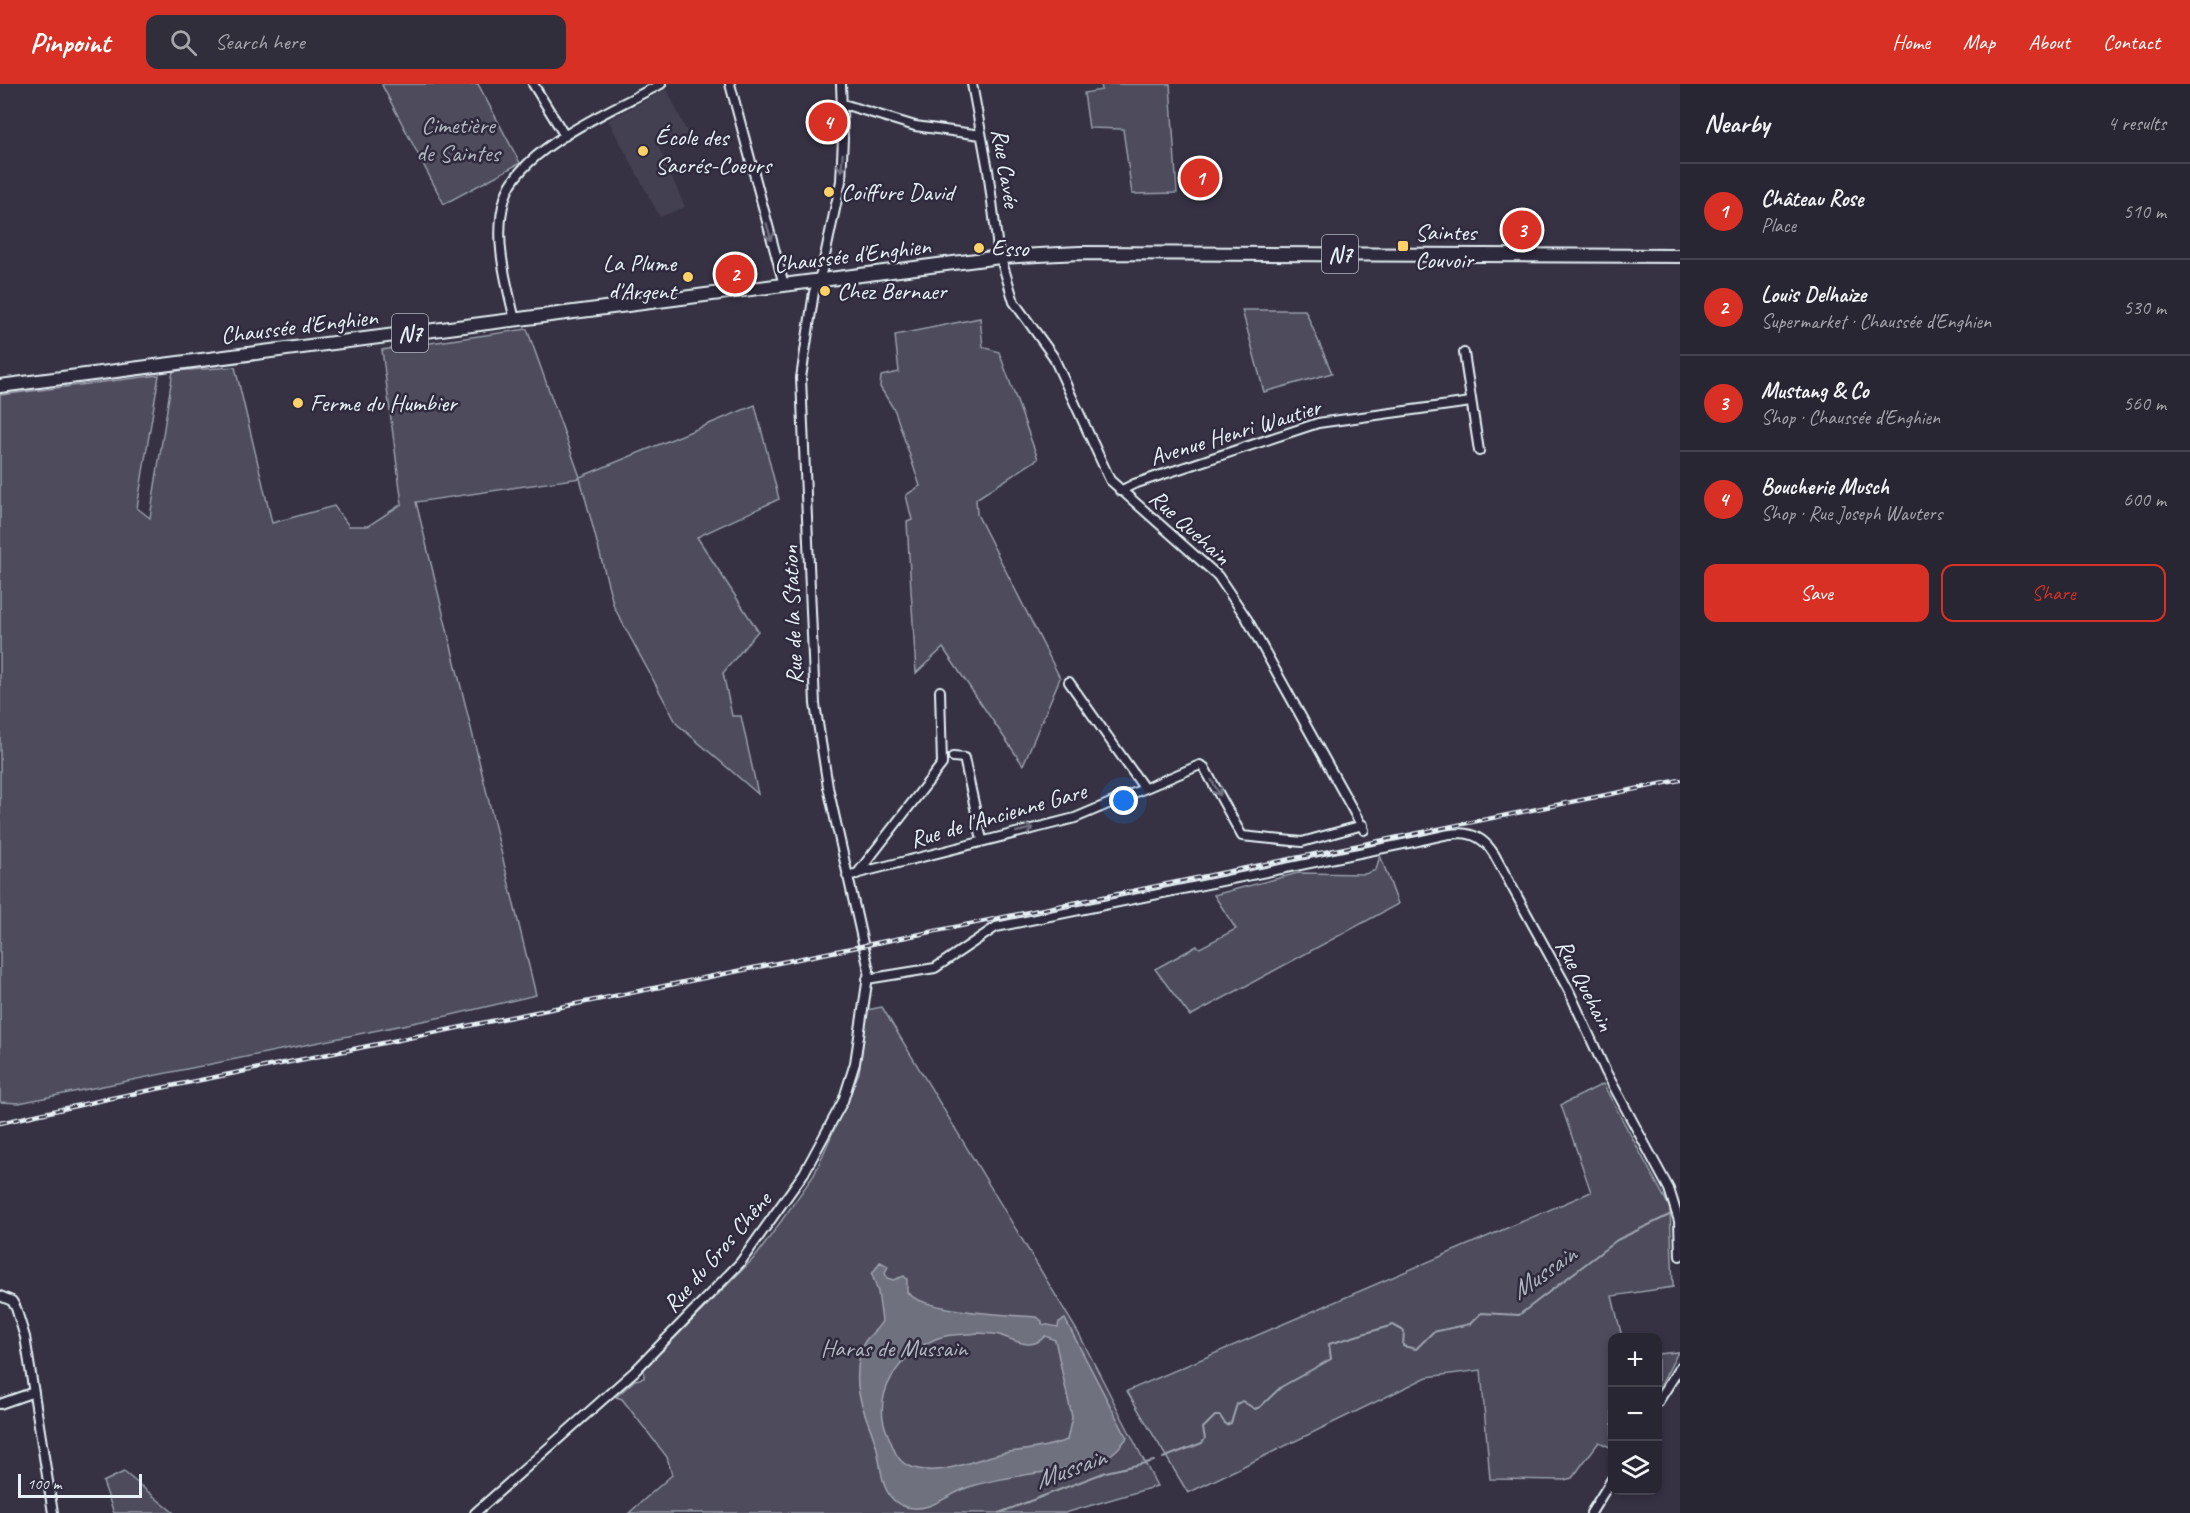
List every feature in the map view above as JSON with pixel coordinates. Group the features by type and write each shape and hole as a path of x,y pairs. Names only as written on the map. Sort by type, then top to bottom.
{"main road":[{"name":"Chaussée d'Enghien","path":"0,386 1000,257 1080,253 1680,256"}],"street":[{"path":"533,84 565,136"},
{"path":"515,320 502,265 501,228 505,198 524,169 540,152 565,136 662,84"},
{"path":"730,84 784,285"},
{"name":"Rue de la Station","path":"842,84 841,181 820,281 814,292 801,378 815,704 828,787 864,945"},
{"name":"Rue Cavée","path":"972,84 1000,257"},
{"path":"843,105 915,126 981,135"},
{"name":"Rue Quehain","path":"1000,257 1014,302 1053,356 1104,470 1120,492 1218,576 1247,619 1363,828"},
{"path":"1464,353 1479,451"},
{"name":"Avenue Henri Wautier","path":"1120,492 1134,484 1318,423 1471,402"},
{"path":"1069,682 1144,788"},
{"path":"857,875 942,764 940,692"},
{"path":"953,757 964,758 982,840"},
{"name":"Rue de l'Ancienne Gare","path":"847,876 1075,818 1200,765 1204,766 1242,836 1302,842 1363,828"},
{"name":"Rue Quehain","path":"867,979 935,968 996,927 1375,849 1460,833 1472,834 1487,843 1569,991 1606,1072 1677,1210 1680,1256"},
{"name":"Rue du Gros Chêne","path":"475,1513 635,1371 740,1263 792,1194 845,1094 855,1064 869,970 864,945"},
{"path":"0,1296 12,1301 25,1337 54,1513"},
{"path":"1662,1396 1680,1367"},
{"path":"0,1404 33,1392"},
{"path":"1591,1513 1608,1485"}],"shaded area":[{"name":"École des Sacrés-Coeurs","path":"667,89 688,134 659,148 685,207 660,217 608,120"}],"green space":[{"name":"Cimetière de Saintes","path":"478,84 520,163 444,204 382,85"},
{"path":"1101,84 1170,84 1177,193 1132,194 1123,129 1089,128 1084,93 1102,90"},
{"path":"1242,310 1305,310 1332,373 1264,392"},
{"path":"980,318 983,347 999,352 1038,459 976,499 977,514 1060,678 1023,765 943,648 916,673 907,522 912,520 906,495 920,486 895,411 880,387 881,376 899,372 895,335"},
{"path":"527,329 580,477 755,405 779,499 697,537 758,631 723,673 732,716 741,716 758,794 677,724 614,607 580,478 416,502 536,995 447,1016 19,1103 0,1102 0,395 159,375 137,508 150,518 173,371 235,367 272,523 334,506 349,526 368,526 402,504 382,350"},
{"path":"1380,855 1398,904 1190,1016 1155,969 1197,946 1200,948 1236,929 1214,895 1298,873 1365,874 1376,870"},
{"name":"Haras de Mussain","path":"882,1007 1079,1334 1157,1486 1065,1513 629,1513 672,1475 667,1457 622,1399 616,1397 635,1380 644,1378 644,1369 757,1255 814,1175 859,1073 867,1010"},
{"path":"1603,1084 1670,1208 1673,1287 1612,1296 1621,1333 1608,1333 1608,1446 1599,1442 1572,1478 1564,1480 1490,1479 1481,1370 1427,1377 1188,1493 1127,1391 1591,1192 1561,1105"},
{"path":"1678,1352 1662,1383 1662,1354"},
{"path":"124,1472 174,1513 114,1513 103,1482"}],"water":[{"path":"880,1262 888,1266 885,1273 887,1278 893,1280 904,1276 907,1279 907,1292 916,1299 930,1304 967,1311 1037,1317 1042,1324 1058,1327 1059,1322 1065,1319 1127,1438 1115,1452 1099,1461 1067,1469 985,1482 923,1507 906,1507 897,1503 886,1490 876,1445 859,1392 858,1368 861,1348 882,1321 878,1292 872,1274","holes":["996,1334 1029,1344 1040,1341 1045,1336 1055,1340 1072,1417 1067,1440 1053,1445 997,1454 945,1469 919,1469 907,1465 895,1452 883,1420 883,1405 892,1377 900,1365 924,1345 948,1335"]}],"waterway":[{"name":"Mussain","path":"1163,1458 1202,1443 1205,1439 1203,1428 1215,1416 1220,1416 1226,1425 1231,1423 1237,1404 1242,1401 1255,1409 1260,1407 1281,1387 1331,1359 1329,1344 1393,1325 1404,1331 1403,1346 1416,1349 1433,1332 1470,1324 1481,1313 1519,1315 1617,1240 1680,1210"},
{"name":"Mussain","path":"999,1513 1106,1472 1154,1461"}],"railway":[{"path":"0,1123 107,1099 1680,780"}],"place":[{"name":"Boucherie Musch","path":"828,122"},
{"name":"École des Sacrés-Coeurs","path":"643,151"},
{"name":"Château Rose","path":"1200,178"},
{"name":"Coiffure David","path":"829,192"},
{"name":"Mustang & Co","path":"1522,230"},
{"name":"Saintes Couvoir","path":"1403,246"},
{"name":"Esso","path":"979,248"},
{"name":"Louis Delhaize","path":"735,274"},
{"name":"La Plume d'Argent","path":"688,277"},
{"name":"Chez Bernaer","path":"825,291"},
{"name":"Ferme du Humbier","path":"298,403"}]}
